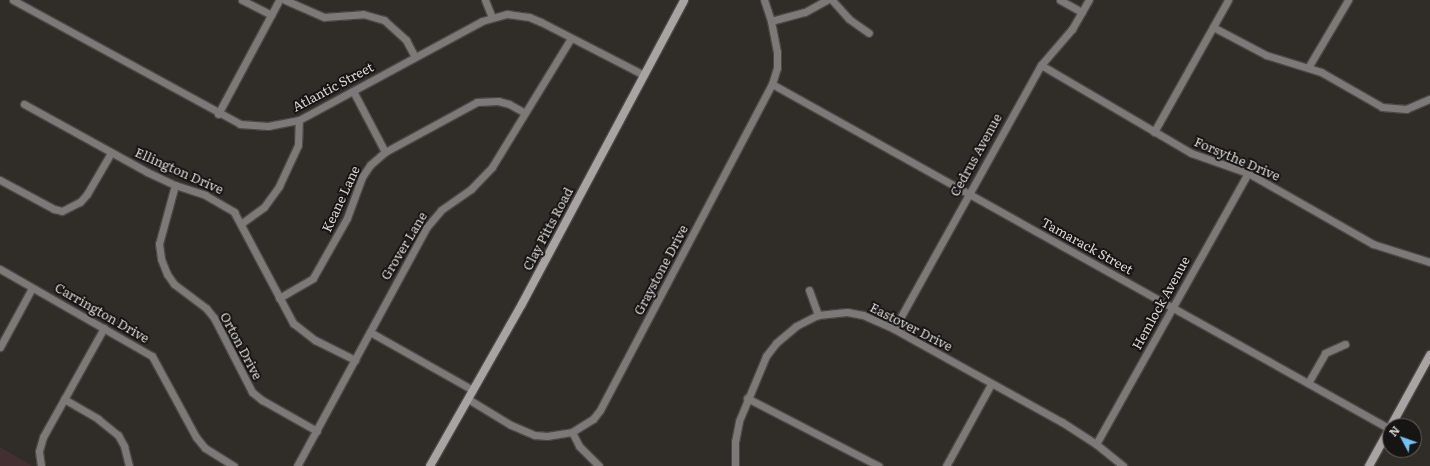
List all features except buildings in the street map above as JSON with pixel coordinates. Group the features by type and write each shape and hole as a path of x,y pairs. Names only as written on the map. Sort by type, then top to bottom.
{"street":[{"name":"Atlantic Street","path":"13,0 218,114 240,124 256,126 299,120 492,17 507,14 529,17 644,75"},
{"path":"242,0 270,15"},
{"path":"218,114 279,0"},
{"path":"285,0 324,16 363,14 384,20 406,40 415,57"},
{"path":"485,0 492,17"},
{"name":"Clay Pitts Road","path":"430,466 522,304 684,0"},
{"name":"Graystone Drive","path":"468,399 511,425 535,435 546,436 572,432 593,419 607,399 772,84 777,68 777,52 771,20 764,0"},
{"path":"771,20 805,12 827,0"},
{"path":"832,0 849,20 870,33"},
{"path":"1060,0 1082,12"},
{"name":"Cedrus Avenue","path":"894,329 1041,64 1072,29 1089,0"},
{"path":"1154,132 1228,0"},
{"path":"1309,66 1348,0"},
{"path":"1213,27 1266,55 1309,66 1382,107 1406,109 1430,99"},
{"name":"Grover Lane","path":"297,466 430,223 441,210 481,180 492,167 571,38"},
{"name":"Forsythe Drive","path":"1041,64 1154,132 1203,159 1248,173 1373,244 1430,262"},
{"name":"Tamarack Street","path":"772,84 1382,424"},
{"path":"353,91 385,152"},
{"name":"Keane Lane","path":"279,298 313,278 347,218 362,177 370,165 385,152 477,102 498,101 509,104 524,113"},
{"name":"Ellington Drive","path":"24,104 111,153 175,185 215,199 234,212 242,223 293,323 303,332 355,360"},
{"path":"242,223 264,207 279,186 298,145 299,120"},
{"path":"0,180 54,209 62,211 80,202 87,194 111,153"},
{"name":"Hemlock Avenue","path":"1096,444 1248,173"},
{"name":"Orton Drive","path":"175,185 159,244 166,274 174,284 206,308 214,318 252,392 267,404 317,431"},
{"name":"Carrington Drive","path":"0,269 152,356 196,437 205,448 234,466"},
{"path":"0,347 32,288"},
{"path":"809,290 818,315"},
{"name":"Eastover Drive","path":"735,466 735,442 747,398 766,356 776,342 796,326 818,315 847,312 863,315 894,329 1062,422 1096,444 1123,466"},
{"path":"41,466 39,451 42,437 104,328"},
{"path":"370,332 473,390"},
{"path":"1308,383 1325,353 1345,344"},
{"path":"1395,418 1430,355"},
{"path":"946,466 991,384"},
{"path":"747,398 879,466"},
{"path":"64,399 104,423 118,435 124,446 129,466"},
{"path":"572,432 579,446 598,466"},
{"path":"1369,466 1382,442"}],"shaded area":[{"path":"0,447 32,466 0,466"}]}
